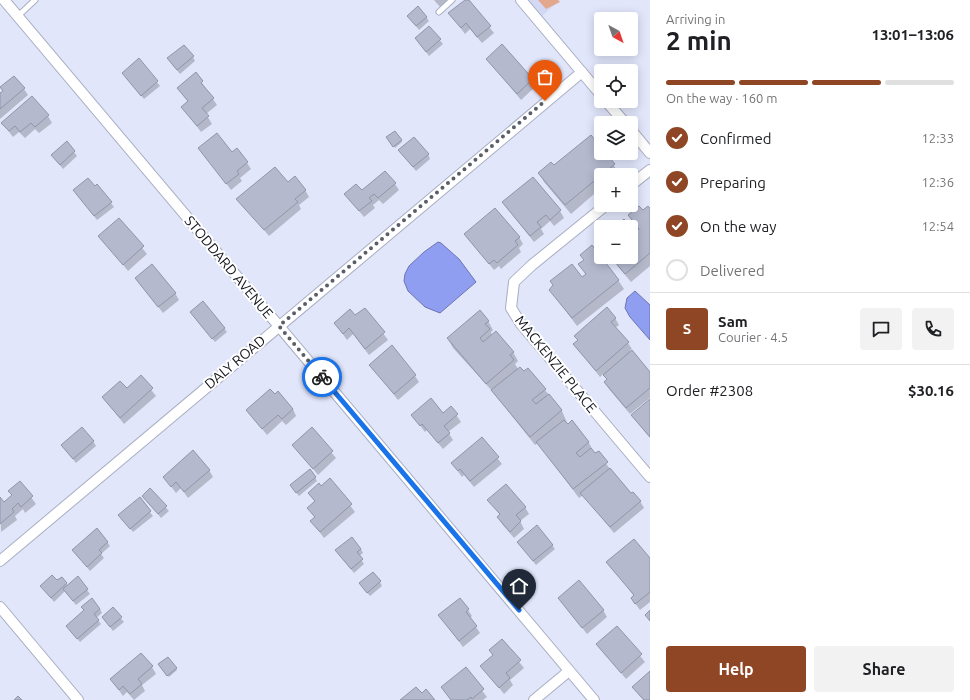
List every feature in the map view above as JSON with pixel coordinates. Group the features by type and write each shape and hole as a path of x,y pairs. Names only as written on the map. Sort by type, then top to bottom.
{"street":[{"name":"STODDARD AVENUE","path":"4,0 594,700"},
{"path":"521,0 594,87"},
{"name":"DALY ROAD","path":"0,561 582,72"},
{"path":"612,108 619,116"},
{"path":"638,138 650,153"},
{"path":"638,179 650,170"},
{"name":"MACKENZIE PLACE","path":"597,212 532,265 514,282 511,294 511,308 526,330 650,477"},
{"path":"0,607 78,700"},
{"path":"534,700 569,671"}],"lane":[{"path":"18,16 35,0"},
{"path":"439,12 452,0"}],"shaded area":[{"path":"529,0 560,0 542,16"},
{"path":"538,0 558,0 560,2 546,9"}],"water":[{"path":"438,242 459,259 476,282 440,313 425,307 408,291 404,281 405,274 409,266 424,252"},
{"path":"635,291 650,305 650,340 630,317 625,308 627,298"}],"building":[{"path":"465,0 469,0 491,26 477,37 466,23 461,28 448,13"},
{"path":"418,6 427,17 416,26 407,16"},
{"path":"429,26 441,39 426,52 415,38"},
{"path":"502,44 533,79 517,94 486,59"},
{"path":"184,45 194,56 177,70 167,58"},
{"path":"139,58 158,81 141,96 122,73"},
{"path":"196,72 203,81 201,83 214,98 202,108 209,116 197,126 181,107 188,101 177,88"},
{"path":"14,76 25,88 0,109 0,93 3,91 0,87"},
{"path":"32,96 49,115 35,127 31,123 20,132 15,126 9,131 1,123"},
{"path":"395,131 402,140 393,147 386,137"},
{"path":"217,133 232,152 237,148 248,162 237,171 239,174 226,184 198,148"},
{"path":"591,135 594,139 594,160 612,160 615,164 610,168 594,168 594,181 565,205 538,173 551,162 554,165"},
{"path":"414,137 429,154 413,167 398,150"},
{"path":"67,141 75,151 60,165 51,155"},
{"path":"275,167 288,182 295,176 306,190 295,199 298,202 264,230 236,199"},
{"path":"385,171 396,183 378,198 374,194 369,198 372,201 359,211 344,194 356,184 362,190"},
{"path":"533,177 561,210 550,220 546,215 537,222 541,227 530,236 502,202"},
{"path":"88,178 95,186 97,184 112,202 94,216 73,190"},
{"path":"639,206 643,210 648,206 650,208 650,253 638,263 638,220 632,220 628,215 632,212 638,212"},
{"path":"495,208 520,237 515,241 518,245 497,263 494,260 489,264 464,234"},
{"path":"119,218 144,246 123,265 98,236"},
{"path":"592,245 594,248 594,264 607,264 619,280 572,318 549,290 553,285 550,281 572,264 582,277 586,274 578,264 584,260 580,255"},
{"path":"152,264 176,293 158,307 135,278"},
{"path":"617,264 637,264 625,274"},
{"path":"203,301 225,328 212,339 190,312"},
{"path":"607,307 616,318 611,322 629,342 596,371 573,344 578,340 574,336"},
{"path":"365,308 385,332 365,349 349,328 343,334 334,323 350,309 355,315"},
{"path":"480,310 489,321 485,324 490,329 480,338 483,342 496,331 514,352 510,355 514,360 486,384 447,338"},
{"path":"392,345 416,375 394,394 369,365"},
{"path":"632,350 650,372 650,388 626,408 604,382 607,379 603,375"},
{"path":"520,367 524,371 528,368 546,389 532,400 536,404 549,394 562,410 530,437 491,390"},
{"path":"141,375 153,388 120,418 102,397 120,381 127,388"},
{"path":"270,389 275,394 278,391 293,409 282,419 278,415 262,429 246,410"},
{"path":"431,398 443,413 451,406 458,414 444,426 450,433 438,443 422,424 420,426 411,415"},
{"path":"650,399 650,437 631,415"},
{"path":"564,420 568,424 572,420 589,442 576,453 580,457 591,448 595,453 599,451 608,462 573,489 536,442"},
{"path":"82,427 94,441 73,459 61,445"},
{"path":"312,427 333,451 313,469 292,445"},
{"path":"482,437 499,457 470,481 460,469 458,471 451,463"},
{"path":"193,450 210,470 184,492 176,482 171,487 163,477"},
{"path":"610,468 631,493 633,492 641,501 610,527 580,493"},
{"path":"310,469 316,477 296,493 290,485"},
{"path":"330,478 352,504 320,532 310,521 315,517 307,508 315,501 308,493 319,483 321,486"},
{"path":"20,481 33,496 21,507 18,503 12,509 14,512 0,524 0,497 4,502 12,495 8,491"},
{"path":"506,484 526,507 516,515 521,521 510,532 497,517 500,514 487,500"},
{"path":"150,488 167,506 158,514 142,496"},
{"path":"140,497 151,511 130,529 118,515"},
{"path":"537,525 553,545 533,561 517,542"},
{"path":"97,528 108,542 99,550 102,553 87,567 72,550"},
{"path":"352,537 361,549 357,552 363,559 351,569 335,550"},
{"path":"634,539 650,558 650,592 635,604 631,598 634,595 606,562"},
{"path":"373,572 381,581 367,593 359,583"},
{"path":"52,575 57,580 62,577 67,583 51,598 40,586"},
{"path":"78,576 88,589 73,601 63,589"},
{"path":"579,580 604,610 582,628 558,598"},
{"path":"92,598 100,609 94,614 99,620 77,639 66,626 84,610 81,607"},
{"path":"460,598 469,609 466,612 477,626 459,641 438,615"},
{"path":"113,607 122,617 110,627 102,617"},
{"path":"650,610 650,621 645,615"},
{"path":"617,626 642,654 621,673 596,644"},
{"path":"502,639 521,660 506,673 510,678 499,688 480,666 493,655 489,650"},
{"path":"141,653 153,666 138,679 142,684 130,694 123,686 119,690 110,679"},
{"path":"168,657 177,668 167,676 158,664"},
{"path":"466,667 484,689 472,699 471,697 467,700 451,700 441,687"},
{"path":"650,671 650,700 644,700 632,687"},
{"path":"416,687 422,693 426,689 435,700 400,700"},
{"path":"18,696 22,700 14,700"}],"way so far":[{"path":"322,377 279,326 545,101"}],"route":[{"path":"322,377 519,610"}]}
